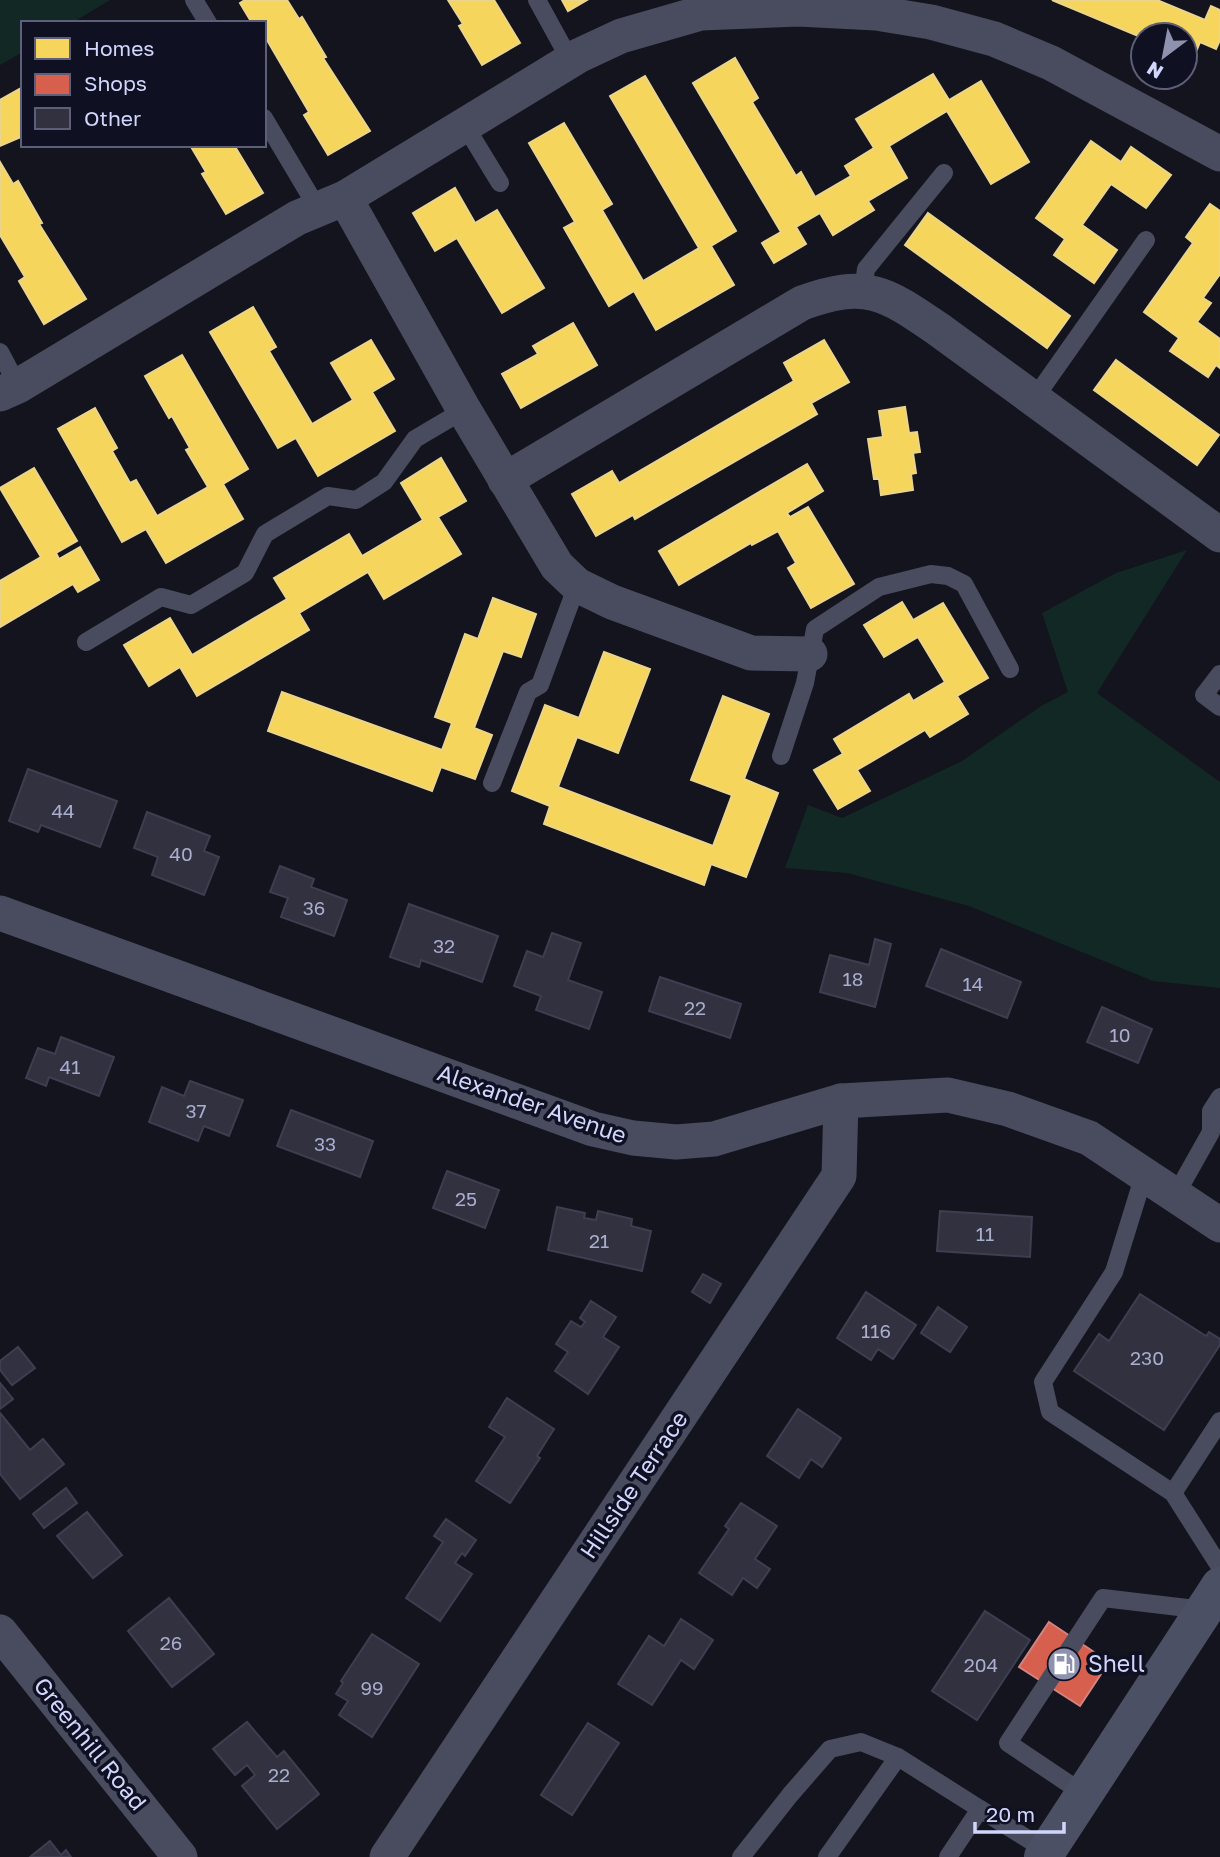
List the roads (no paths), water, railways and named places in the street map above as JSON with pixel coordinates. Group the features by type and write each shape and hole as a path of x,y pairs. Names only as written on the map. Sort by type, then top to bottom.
{"main road":[{"path":"1045,1854 1212,1598"}],"street":[{"path":"9,390 285,225 332,204 570,60 621,36 704,7 876,13 931,22 995,39 1051,63 1220,154"},
{"path":"332,204 464,410 557,566 577,585 612,602 751,653 810,654"},
{"path":"505,480 802,303 842,291 863,291 895,300 1220,535"},
{"name":"Alexander Avenue","path":"0,913 593,1129 632,1139 676,1142 714,1139 841,1101 947,1095 1008,1109 1089,1138 1220,1225"},
{"name":"Hillside Terrace","path":"387,1857 839,1176 841,1101"},
{"name":"Greenhill Road","path":"0,1632 180,1857"}],"lane":[{"path":"194,0 207,21"},
{"path":"537,0 570,60"},
{"path":"266,121 332,204"},
{"path":"464,124 500,183"},
{"path":"863,291 866,269 944,173"},
{"path":"1034,399 1146,240"},
{"path":"0,352 9,390"},
{"path":"86,642 161,597 191,606 245,573 265,534 328,496 356,500 384,482 415,439 464,410"},
{"path":"781,755 805,683 815,629 879,587 931,574 948,576 964,584 1010,669"},
{"path":"492,783 528,692 540,685 577,585"},
{"path":"1220,674 1204,695 1220,707"},
{"path":"1175,1196 1216,1135 1211,1111 1220,1097"},
{"path":"1144,1175 1114,1272 1043,1382 1050,1412 1173,1493 1220,1567"},
{"path":"1173,1493 1220,1421"},
{"path":"1084,1794 1008,1743 1023,1720 1103,1598 1212,1598"},
{"path":"741,1857 830,1749 861,1742 898,1757 1045,1854"},
{"path":"827,1857 898,1757"},
{"path":"948,1857 980,1809"}],"place":[{"name":"Shell","path":"1064,1664"}]}
